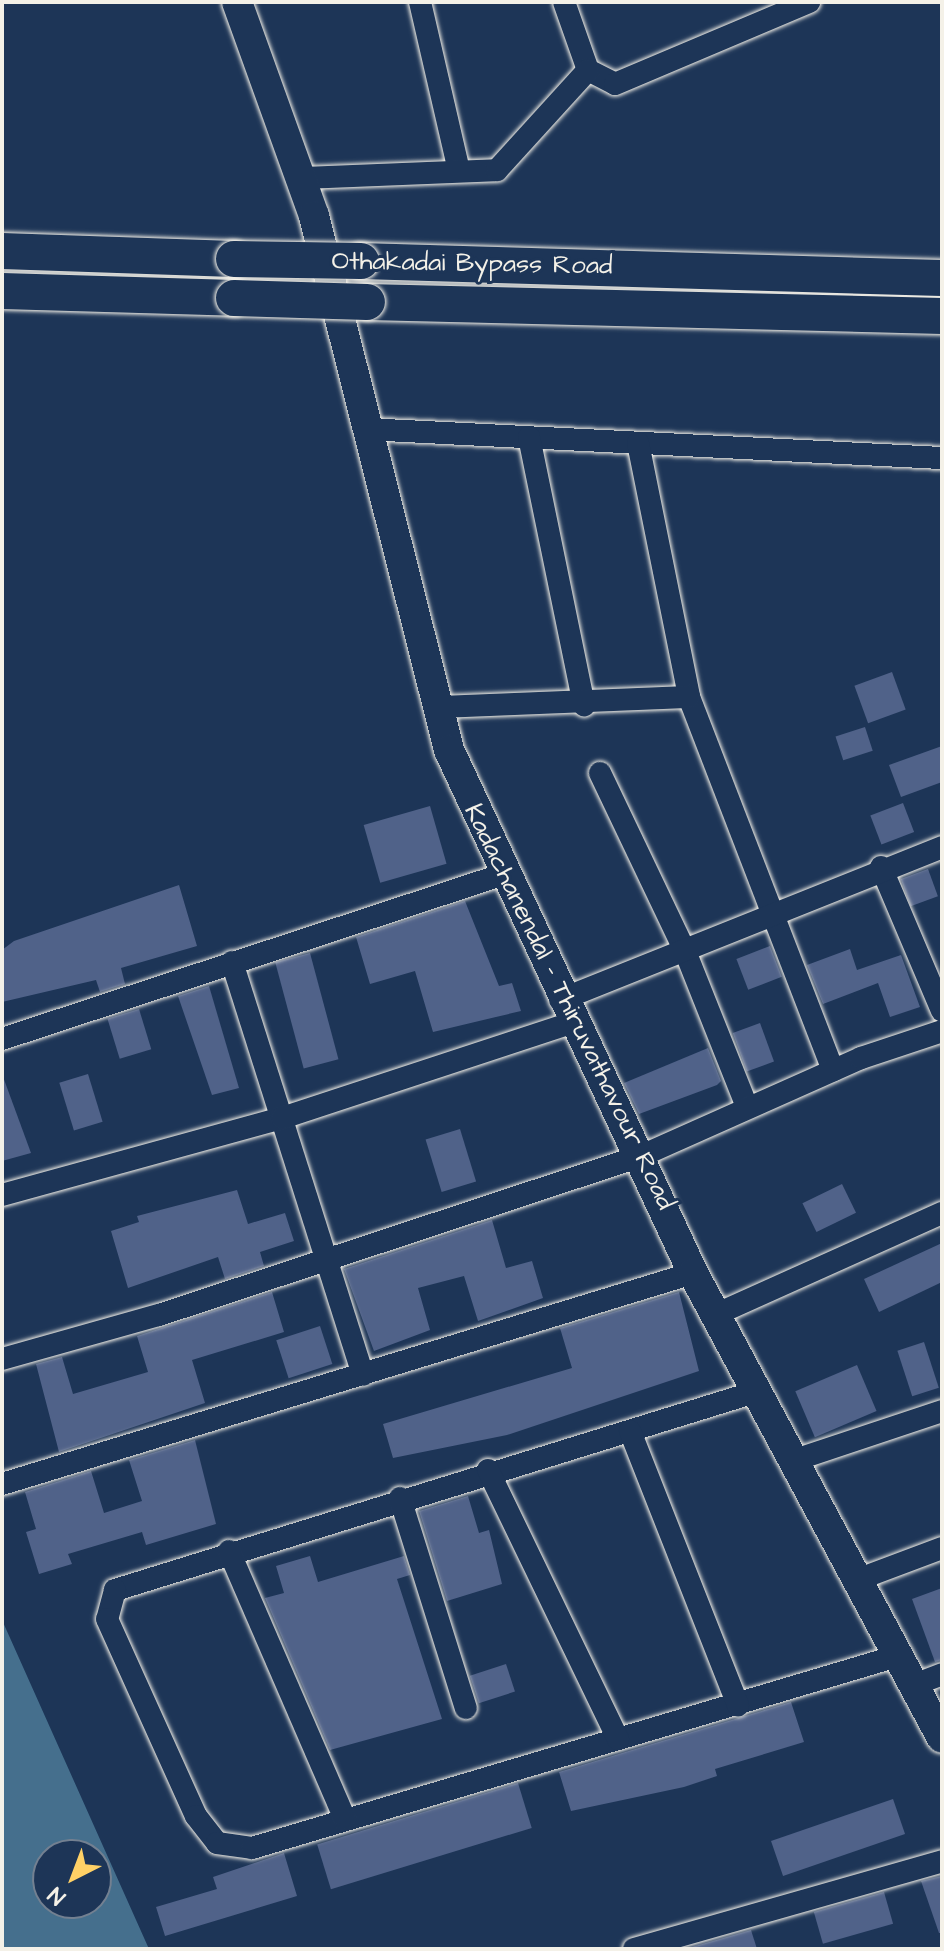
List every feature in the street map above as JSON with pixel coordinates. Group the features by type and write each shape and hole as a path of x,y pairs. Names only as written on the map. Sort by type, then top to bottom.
{"highway":[{"name":"Othakadai Bypass Road","path":"2,251 942,278"},
{"name":"Othakadai Bypass Road","path":"2,291 942,316"}],"main road":[{"name":"Kadachanendal - Thiruvathavour Road","path":"237,2 302,178 439,707 501,875 566,1012 641,1156 693,1273 894,1657 914,1685 942,1738"}],"street":[{"path":"420,2 459,171"},
{"path":"564,2 588,70 605,84 629,82 809,2"},
{"path":"302,178 459,171 510,164 588,70"},
{"path":"365,429 942,458"},
{"path":"529,437 584,705"},
{"path":"638,443 689,697 833,1070"},
{"path":"439,707 584,705 689,697"},
{"path":"600,773 685,951 747,1107"},
{"path":"2,1195 282,1118 566,1012 685,951 881,867 942,847"},
{"path":"881,867 942,1011"},
{"path":"2,1039 501,875"},
{"path":"232,962 363,1375"},
{"path":"2,1359 325,1259 641,1156 833,1070 942,1031"},
{"path":"717,1314 942,1213"},
{"path":"2,1484 693,1273"},
{"path":"755,1392 128,1581 107,1599 107,1619 196,1816 217,1843 252,1848 894,1657"},
{"path":"792,1461 942,1411"},
{"path":"630,1431 738,1705"},
{"path":"488,1470 618,1739"},
{"path":"400,1498 466,1708"},
{"path":"854,1581 942,1548"},
{"path":"229,1551 345,1819"},
{"path":"914,1685 942,1674"},
{"path":"634,1949 942,1861"}],"water":[{"path":"2,1620 100,1839 32,1839 32,1919 112,1919 112,1866 149,1949 2,1949"}],"building":[{"path":"892,672 906,710 868,723 854,686"},
{"path":"865,727 873,751 843,760 836,737"},
{"path":"942,746 942,782 901,797 889,765"},
{"path":"903,803 914,832 881,844 870,816"},
{"path":"430,806 447,864 380,883 364,825"},
{"path":"928,869 938,896 911,906 901,879"},
{"path":"179,885 197,946 121,968 125,984 100,992 96,980 2,1002 2,950 14,941"},
{"path":"465,901 499,986 512,983 521,1011 433,1032 415,971 370,984 356,937"},
{"path":"770,946 782,977 748,990 736,959"},
{"path":"850,949 857,970 901,955 920,1007 890,1017 878,983 823,1004 807,965"},
{"path":"310,953 338,1059 304,1069 275,962"},
{"path":"209,986 239,1088 212,1095 178,996"},
{"path":"139,1009 151,1049 120,1059 107,1019"},
{"path":"760,1023 774,1062 747,1071 733,1033"},
{"path":"708,1048 721,1081 717,1085 639,1114 624,1083"},
{"path":"2,1074 31,1153 2,1161"},
{"path":"88,1074 103,1122 74,1131 59,1083"},
{"path":"460,1129 476,1182 442,1192 426,1140"},
{"path":"842,1184 856,1213 816,1232 802,1203"},
{"path":"237,1190 248,1224 285,1213 294,1241 260,1252 264,1266 225,1279 218,1257 128,1288 111,1231 139,1222 137,1216"},
{"path":"492,1220 506,1268 532,1261 543,1298 478,1321 464,1276 418,1288 430,1330 374,1351 344,1269"},
{"path":"942,1243 942,1282 879,1312 864,1279"},
{"path":"272,1292 284,1332 192,1360 205,1403 59,1452 36,1364 62,1357 73,1394 148,1372 137,1336"},
{"path":"679,1292 699,1371 507,1435 393,1458 383,1424 572,1368 560,1328"},
{"path":"320,1326 332,1364 289,1378 276,1340"},
{"path":"924,1342 939,1388 912,1396 897,1351"},
{"path":"857,1365 877,1411 815,1437 795,1391"},
{"path":"195,1440 216,1524 146,1545 142,1532 68,1554 72,1564 39,1574 26,1532 36,1529 25,1492 91,1471 104,1513 142,1501 129,1460"},
{"path":"468,1496 479,1533 489,1530 502,1584 447,1601 419,1511"},
{"path":"310,1556 318,1582 404,1556 410,1575 397,1579 442,1719 330,1750 265,1598 284,1593 276,1566"},
{"path":"942,1588 942,1660 935,1662 912,1599"},
{"path":"506,1664 515,1692 479,1703 470,1676"},
{"path":"791,1702 804,1742 715,1769 717,1776 684,1787 571,1811 559,1772"},
{"path":"518,1783 532,1828 331,1889 317,1844"},
{"path":"893,1799 905,1834 783,1876 771,1841"},
{"path":"284,1853 297,1896 165,1936 156,1907 217,1889 213,1877"},
{"path":"942,1876 942,1933 939,1933 921,1881"},
{"path":"884,1892 893,1924 823,1944 814,1912"},
{"path":"751,1930 757,1949 685,1949"}]}
